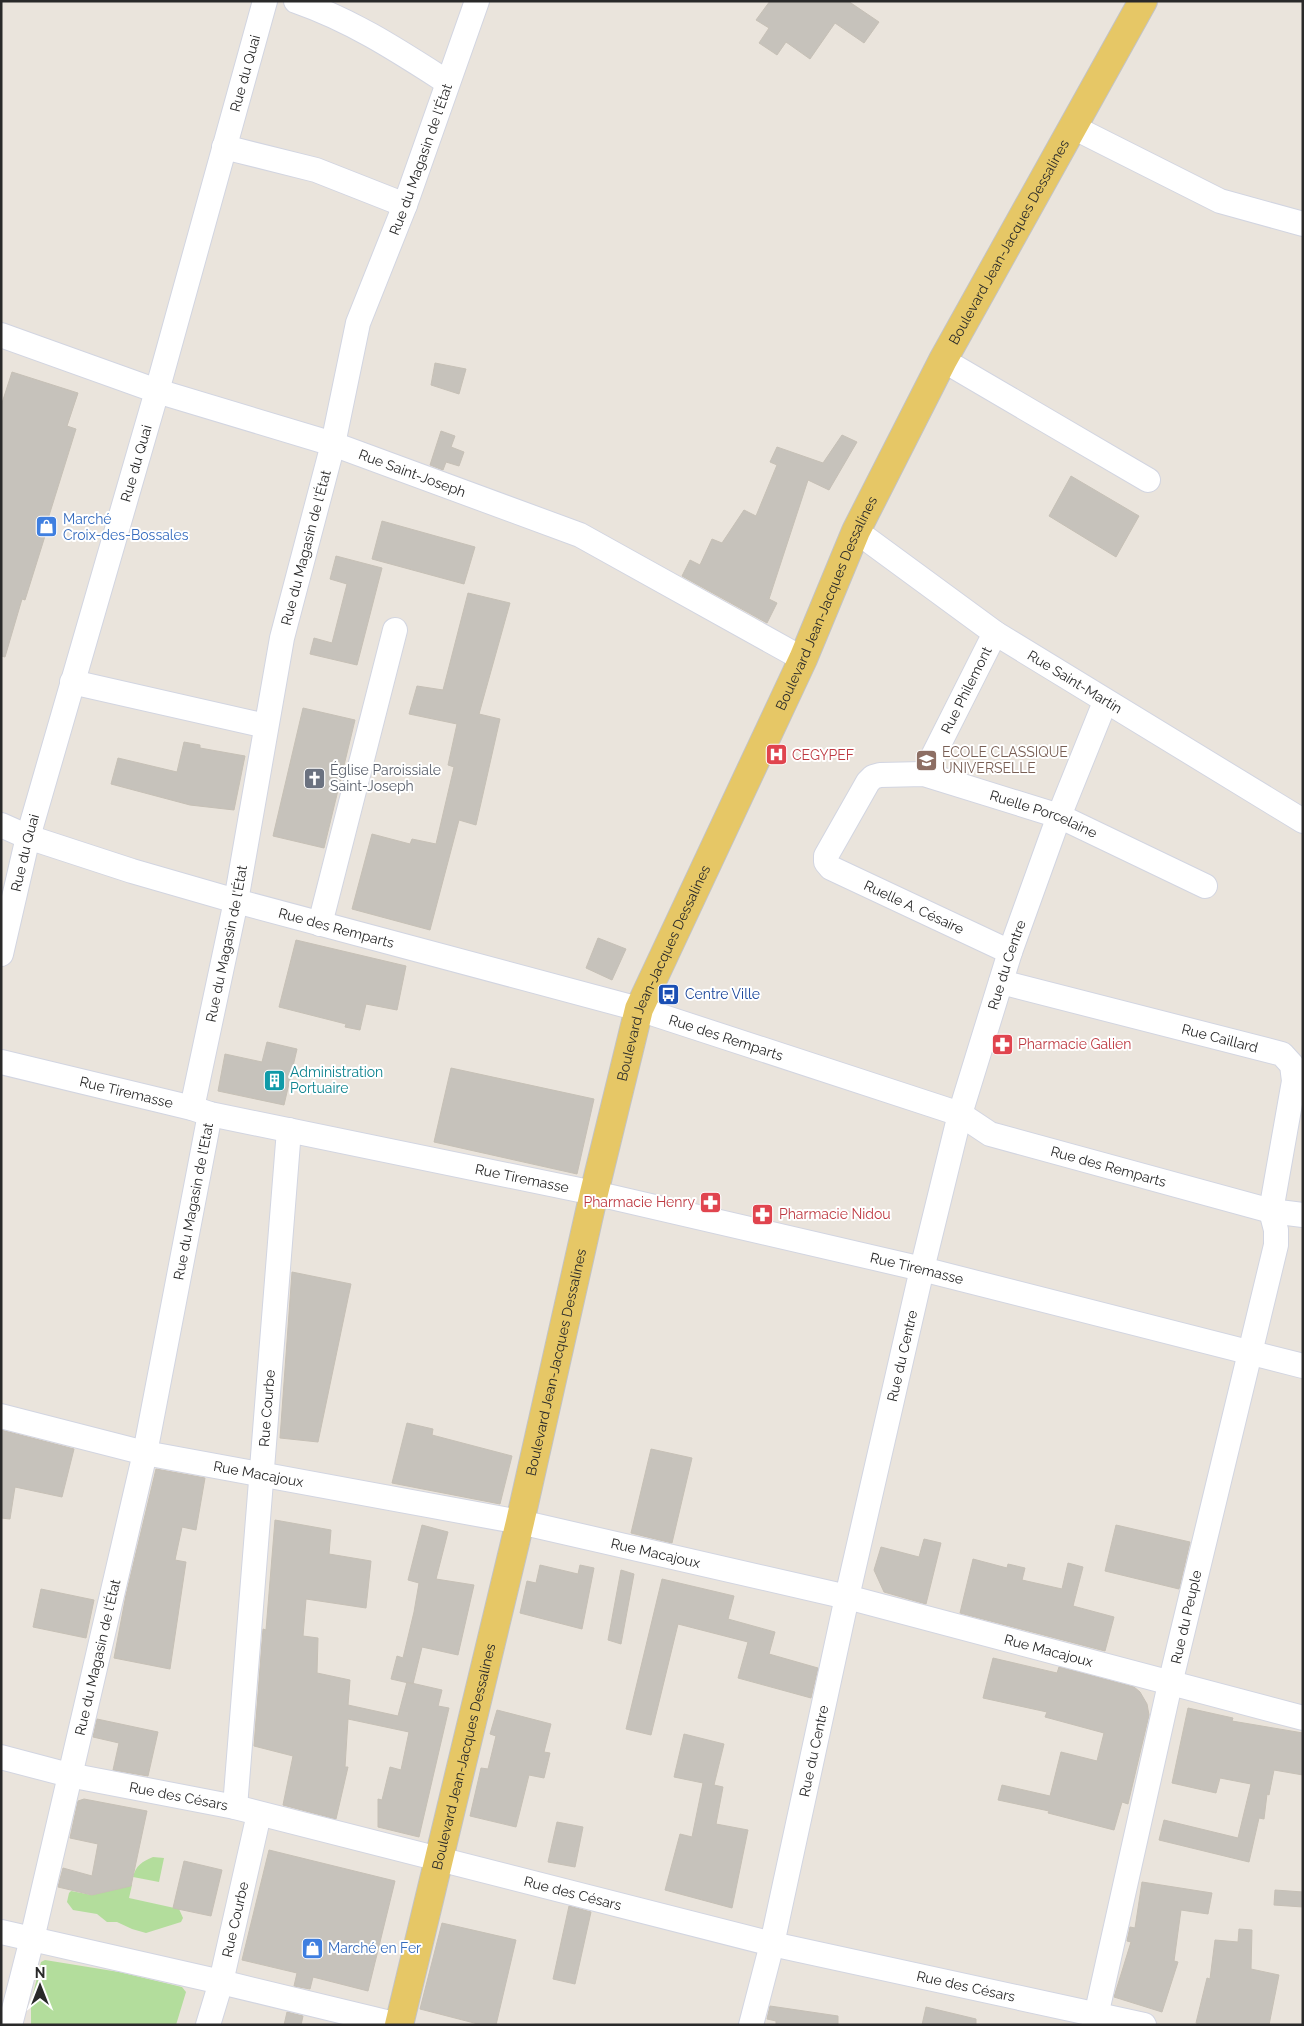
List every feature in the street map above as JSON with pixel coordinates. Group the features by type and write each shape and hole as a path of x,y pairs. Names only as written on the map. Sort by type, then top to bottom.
{"main road":[{"name":"Boulevard Jean-Jacques Dessalines","path":"398,2025 520,1522 594,1193 639,1009 803,659 856,531 943,360 1143,1"}],"street":[{"name":"Rue du Quai","path":"1,954 28,837 157,390 265,1"},
{"path":"296,1 327,12 388,44 447,82"},
{"name":"Rue du Magasin de l'État","path":"201,1111 282,638 333,444 358,323 404,205 477,1"},
{"path":"1073,127 1220,201 1303,224"},
{"path":"224,147 316,170 404,205"},
{"name":"Rue Saint-Joseph","path":"1,335 157,390 333,444 580,536 803,659"},
{"path":"943,360 1148,480"},
{"name":"Rue Saint-Martin","path":"856,531 995,633 1105,702 1303,821"},
{"path":"320,924 395,630"},
{"name":"Rue Philemont","path":"924,774 995,633"},
{"path":"72,682 266,726"},
{"name":"Rue du Centre","path":"751,2025 772,1944 847,1597 922,1269 960,1114 1010,952 1059,816 1105,702"},
{"name":"Ruelle Porcelaine","path":"826,856 868,782 880,775 924,774 1059,816 1205,886"},
{"name":"Rue des Remparts","path":"1,825 28,837 236,902 639,1009 960,1114 990,1134 1271,1211 1303,1215"},
{"name":"Ruelle A. Césaire","path":"826,856 826,862 831,868 1010,952"},
{"name":"Rue Caillard","path":"1001,982 1282,1054 1292,1065 1294,1081 1271,1211"},
{"name":"Rue Tiremasse","path":"1,1062 201,1111 594,1193 922,1269 1303,1366"},
{"name":"Rue du Magasin de l'Etat","path":"176,1289 201,1111"},
{"name":"Rue Courbe","path":"235,1807 289,1130"},
{"name":"Rue du Peuple","path":"1096,2019 1170,1684 1276,1245 1276,1230 1271,1211"},
{"name":"Rue du Magasin de l'État","path":"10,2025 32,1939 145,1453 176,1289"},
{"name":"Rue Macajoux","path":"1,1416 145,1453 520,1522 847,1597 1303,1718"},
{"name":"Rue des Césars","path":"1,1757 69,1775 235,1807 772,1944 1096,2019 1144,2025"},
{"name":"Rue Courbe","path":"208,2025 221,1982 259,1814"},
{"path":"1,1932 398,2025"}],"green space":[{"path":"153,1857 164,1858 159,1882 133,1877 140,1864"},
{"path":"132,1885 129,1898 179,1909 183,1918 181,1922 146,1933 117,1922 107,1922 97,1914 73,1910 67,1902 71,1891 92,1895"},
{"path":"45,1960 119,1972 182,1987 186,1992 176,2025 31,2025 31,2002 41,1962"}],"building":[{"path":"770,1 848,1 879,22 864,43 835,23 810,59 786,42 777,55 759,43 769,28 756,20"},
{"path":"435,363 466,369 459,394 431,385"},
{"path":"12,372 78,393 67,426 76,429 48,519 50,520 25,600 22,599 5,657 1,656 1,406"},
{"path":"441,431 455,436 451,447 464,452 459,466 446,462 443,470 430,465"},
{"path":"842,435 857,442 829,490 808,480 769,599 777,603 767,623 682,576 690,560 700,565 712,539 722,543 744,510 756,516 777,465 770,462 777,447 823,463"},
{"path":"1071,476 1139,516 1116,557 1049,516"},
{"path":"382,521 475,547 464,584 372,559"},
{"path":"336,556 382,568 357,665 310,654 314,638 332,643 347,584 330,579"},
{"path":"468,593 510,603 479,714 500,719 476,825 459,820 430,930 352,909 372,834 410,844 412,839 436,844 454,767 448,765 457,724 409,714 417,686 443,690"},
{"name":"Église Paroissiale Saint-Joseph","path":"303,708 355,720 324,848 273,836"},
{"path":"184,742 200,745 200,748 245,756 234,810 190,805 111,784 118,758 177,772"},
{"path":"598,938 626,949 612,980 586,968"},
{"path":"296,940 406,966 397,1010 366,1004 360,1030 345,1027 346,1024 279,1007"},
{"path":"267,1042 297,1049 284,1105 218,1091 225,1054 262,1062"},
{"path":"451,1068 594,1099 577,1174 434,1142"},
{"path":"292,1272 351,1284 318,1442 280,1438"},
{"path":"407,1423 433,1429 432,1435 512,1456 500,1504 392,1483"},
{"path":"1,1430 74,1449 62,1497 15,1487 10,1519 1,1518"},
{"path":"651,1449 692,1458 672,1543 631,1533"},
{"path":"156,1469 205,1478 196,1530 182,1527 175,1560 186,1562 170,1669 114,1658 126,1595"},
{"path":"275,1520 331,1530 329,1554 371,1561 366,1608 306,1599 303,1636 318,1638 317,1673 350,1680 348,1705 398,1716 407,1682 442,1690 438,1706 449,1708 419,1837 378,1827 378,1799 382,1800 390,1767 401,1770 409,1732 348,1719 345,1767 348,1767 336,1819 283,1805 293,1756 254,1746 263,1629 266,1630"},
{"path":"422,1525 448,1532 436,1579 474,1585 458,1655 422,1647 413,1684 391,1679 397,1656 403,1658 414,1612 419,1583 408,1580"},
{"path":"1116,1525 1190,1542 1179,1589 1105,1571"},
{"path":"924,1539 941,1543 926,1604 884,1592 874,1570 881,1547 919,1557"},
{"path":"973,1559 1007,1568 1008,1564 1025,1568 1022,1580 1062,1589 1068,1563 1083,1567 1073,1606 1114,1617 1105,1651 960,1613"},
{"path":"540,1565 578,1574 580,1565 594,1568 582,1629 520,1613 527,1581 536,1583"},
{"path":"621,1570 634,1574 621,1644 608,1640"},
{"path":"662,1579 734,1596 728,1619 775,1632 769,1654 818,1668 811,1698 738,1678 748,1642 678,1624 651,1735 626,1729"},
{"path":"41,1589 94,1600 86,1638 33,1627"},
{"path":"993,1658 1057,1673 1059,1667 1134,1687 1140,1692 1147,1704 1149,1715 1128,1804 1122,1802 1114,1830 1048,1813 1049,1811 998,1800 1002,1785 1050,1796 1061,1752 1097,1761 1104,1733 1045,1717 1047,1712 983,1698"},
{"path":"1188,1708 1233,1718 1232,1721 1303,1733 1303,1775 1274,1770 1269,1795 1267,1794 1264,1819 1259,1818 1249,1862 1159,1840 1164,1820 1238,1838 1251,1784 1220,1778 1216,1793 1172,1783"},
{"path":"497,1710 551,1724 544,1752 550,1753 544,1778 529,1775 516,1827 470,1816 481,1768 488,1769 496,1736 490,1734"},
{"path":"97,1719 158,1732 148,1776 113,1770 119,1743 93,1737"},
{"path":"684,1734 724,1744 714,1785 723,1787 716,1824 748,1830 732,1908 665,1890 680,1834 692,1837 703,1783 674,1777"},
{"path":"84,1799 147,1811 131,1886 92,1895 58,1887 63,1868 92,1876 98,1844 70,1838 78,1801"},
{"path":"557,1822 583,1827 575,1867 548,1862"},
{"name":"Marché en Fer","path":"269,1850 395,1881 368,1991 313,1977 310,1989 294,1986 297,1973 242,1960"},
{"path":"184,1861 222,1870 211,1916 173,1908"},
{"path":"1142,1882 1212,1893 1208,1914 1181,1910 1174,1961 1178,1962 1162,2012 1114,1997 1131,1942 1127,1941 1130,1927 1135,1928"},
{"path":"1275,1890 1303,1892 1303,1907 1274,1905"},
{"path":"569,1906 591,1912 575,1984 553,1979"},
{"path":"442,1923 516,1940 496,2025 482,2025 420,2009"},
{"path":"1239,1929 1252,1930 1251,1969 1279,1975 1269,2025 1204,2025 1196,2023 1207,1978 1210,1979 1215,1940 1238,1942"},
{"path":"770,2006 838,2016 838,2025 776,2025 776,2021 767,2019"},
{"path":"926,2007 976,2019 976,2025 922,2025"},
{"path":"287,2012 303,2016 301,2025 284,2025"}],"place":[{"name":"Marché Croix-des-Bossales","path":"47,527"},
{"name":"CEGYPEF","path":"776,755"},
{"name":"ECOLE CLASSIQUE UNIVERSELLE","path":"926,760"},
{"name":"Église Paroissiale Saint-Joseph","path":"314,778"},
{"name":"Centre Ville","path":"669,994"},
{"name":"Pharmacie Galien","path":"1002,1044"},
{"name":"Administration Portuaire","path":"274,1080"},
{"name":"Pharmacie Henry","path":"711,1202"},
{"name":"Pharmacie Nidou","path":"763,1214"},
{"name":"Marché en Fer","path":"312,1948"}]}
